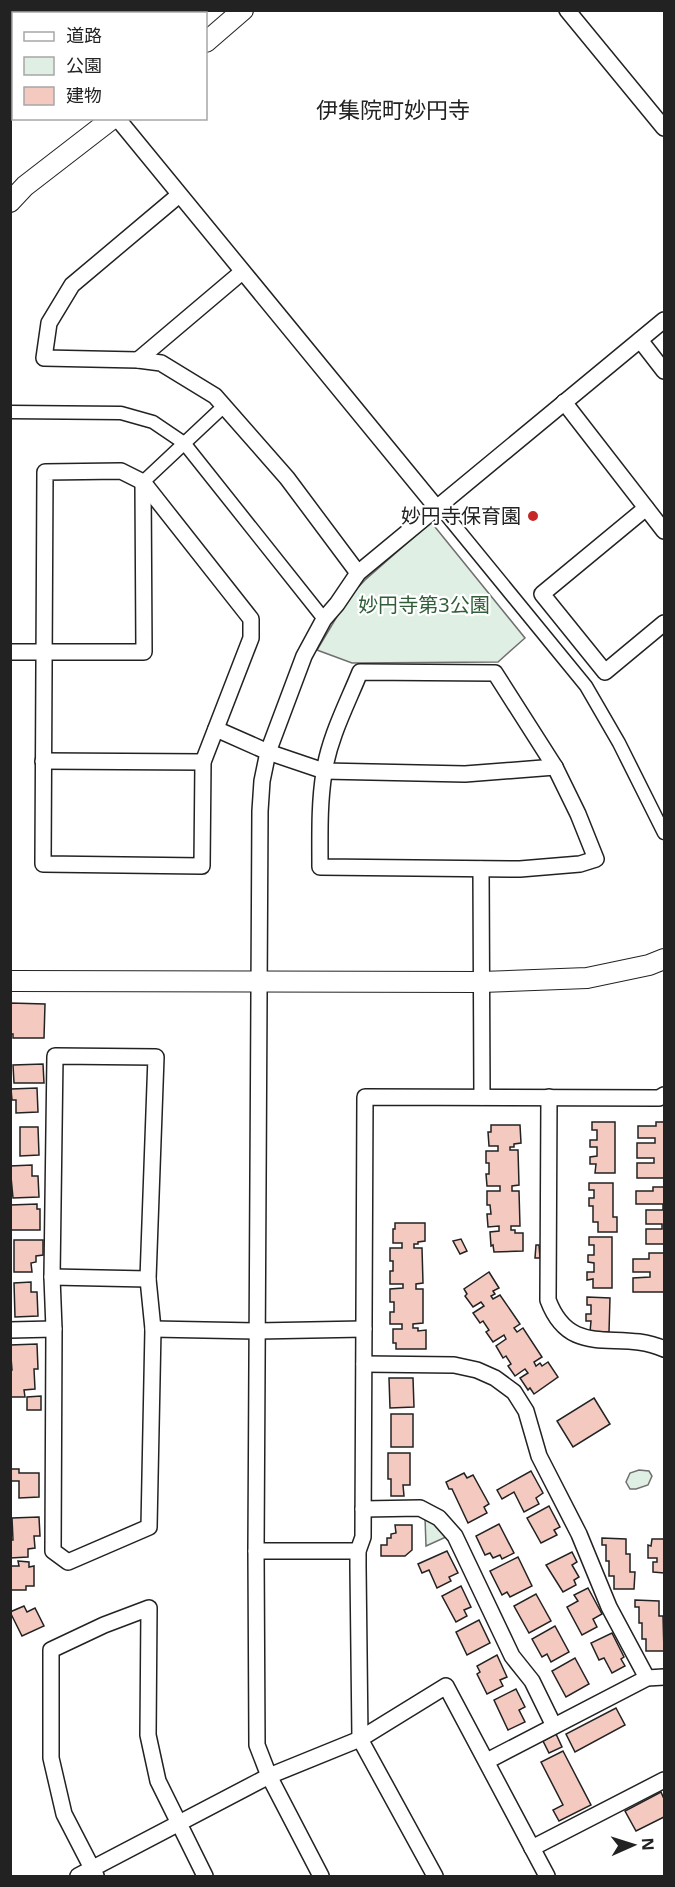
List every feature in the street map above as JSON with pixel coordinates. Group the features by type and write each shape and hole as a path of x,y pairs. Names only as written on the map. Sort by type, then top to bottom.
{"street":[{"path":"567,10 664,128"},
{"path":"207,41 232,14"},
{"path":"10,202 25,186 112,120"},
{"path":"117,120 586,686 619,743 664,833"},
{"path":"179,195 72,285 49,322 44,358 138,360 161,363 215,396 287,478 358,573"},
{"path":"138,360 242,272"},
{"path":"321,1876 269,1776 257,1745 260,811 262,781 268,752 304,656 324,619 358,573 664,320"},
{"path":"640,340 664,371"},
{"path":"564,402 664,531"},
{"path":"10,652 144,652 143,482 224,406"},
{"path":"10,412 122,412 153,422 184,443 324,619"},
{"path":"121,471 143,482 251,619 251,638 203,762 202,866 43,864 43,652 45,472 121,471"},
{"path":"646,508 542,594 605,672 664,623"},
{"path":"360,672 495,673 555,767 578,814 596,859 580,864 520,869 320,867 321,795 324,771 332,743 360,672"},
{"path":"216,729 268,752 324,771 465,774 555,767"},
{"path":"43,761 203,762"},
{"path":"481,869 482,1097"},
{"path":"10,981 481,982 587,978 650,965 664,959"},
{"path":"55,1056 156,1057 148,1279 153,1329 149,1527 68,1562 52,1551 54,1329 52,1277 55,1056"},
{"path":"435,1876 360,1739 358,1551 363,1538 365,1096 659,1098 664,1095"},
{"path":"549,1097 548,1300 553,1314 568,1330 586,1339 637,1341 664,1349"},
{"path":"52,1277 148,1279"},
{"path":"10,1330 54,1329"},
{"path":"153,1329 257,1331 364,1329"},
{"path":"364,1364 454,1365 477,1370 495,1378 514,1392 526,1411 538,1456 579,1534 609,1607 647,1678"},
{"path":"363,1509 420,1508 439,1518 454,1536 512,1656 532,1681 554,1726"},
{"path":"256,1551 358,1551"},
{"path":"94,1873 64,1814 51,1758 51,1650 104,1625 150,1608 148,1735 158,1781 205,1876"},
{"path":"487,1761 647,1678 664,1677"},
{"path":"78,1876 94,1873 269,1776 360,1739 446,1686 547,1876"},
{"path":"532,1848 664,1780"}],"green space":[{"name":"妙円寺第3公園","path":"431,522 525,638 498,662 352,663 317,650 348,598"},
{"path":"639,1470 649,1471 652,1476 648,1485 630,1489 626,1482 630,1473"},
{"path":"425,1517 446,1537 426,1546"}],"building":[{"path":"10,1003 45,1004 44,1038 13,1038 13,1034 10,1034"},
{"path":"43,1064 44,1083 14,1083 13,1065"},
{"path":"37,1088 38,1112 16,1113 16,1100 12,1100 11,1089"},
{"path":"592,1122 615,1122 615,1173 595,1173 596,1164 590,1164 590,1157 597,1156 597,1147 590,1147 590,1140 597,1140 597,1130 592,1130"},
{"path":"656,1122 664,1122 664,1178 637,1178 637,1163 654,1163 654,1158 637,1158 637,1143 655,1143 655,1138 638,1138 638,1126 656,1126"},
{"path":"491,1125 520,1125 521,1143 514,1144 510,1150 518,1150 519,1185 512,1186 512,1191 519,1191 520,1226 511,1226 511,1230 515,1230 515,1233 523,1233 523,1251 494,1252 493,1245 491,1246 490,1232 499,1231 499,1226 488,1227 487,1214 491,1214 490,1205 487,1205 487,1191 500,1191 500,1186 487,1186 486,1174 489,1174 489,1163 486,1163 486,1151 498,1151 498,1146 489,1146 488,1132 491,1132"},
{"path":"20,1127 38,1127 39,1155 20,1156"},
{"path":"32,1165 32,1176 38,1176 39,1197 13,1198 10,1166"},
{"path":"589,1183 613,1183 613,1217 617,1217 617,1232 598,1232 598,1222 593,1222 593,1206 589,1206 589,1198 594,1198 594,1190 589,1190"},
{"path":"653,1187 664,1187 664,1244 646,1244 646,1229 662,1229 662,1224 646,1224 646,1210 663,1210 663,1204 636,1204 636,1191 653,1191"},
{"path":"37,1204 37,1209 40,1209 40,1230 10,1230 10,1205"},
{"path":"395,1223 425,1223 425,1241 414,1244 414,1248 422,1248 423,1283 416,1284 416,1289 423,1289 423,1323 413,1324 413,1328 418,1328 418,1331 426,1330 426,1349 396,1349 396,1343 393,1343 393,1329 402,1329 402,1324 390,1324 390,1312 394,1312 394,1302 390,1302 390,1289 403,1288 403,1284 390,1284 393,1261 390,1261 390,1248 402,1248 402,1243 393,1243"},
{"path":"589,1237 612,1237 612,1288 593,1288 593,1279 587,1280 587,1272 594,1272 594,1263 588,1262 588,1255 594,1255 594,1245 589,1245"},
{"path":"461,1239 467,1251 460,1254 453,1241"},
{"path":"14,1240 43,1240 43,1255 36,1256 36,1262 31,1263 32,1272 14,1272"},
{"path":"536,1245 539,1245 540,1258 535,1258"},
{"path":"649,1253 664,1253 664,1292 633,1292 633,1278 650,1277 650,1272 633,1272 633,1259 649,1259"},
{"path":"489,1272 499,1288 493,1291 495,1294 491,1296 493,1299 500,1295 520,1324 514,1328 517,1332 523,1328 542,1357 534,1362 536,1366 540,1363 542,1366 548,1362 558,1377 534,1394 530,1388 528,1390 520,1378 528,1373 525,1369 515,1376 508,1366 511,1364 506,1356 503,1358 496,1346 506,1339 504,1335 493,1342 486,1332 489,1330 483,1321 480,1323 473,1313 484,1306 481,1302 473,1307 465,1296 467,1294 464,1289"},
{"path":"31,1282 31,1292 37,1292 38,1316 15,1317 14,1283"},
{"path":"587,1297 610,1298 609,1332 590,1332 591,1321 586,1321 586,1314 591,1314 591,1305 587,1305"},
{"path":"37,1344 38,1369 34,1369 35,1389 24,1390 25,1397 10,1397 10,1370 12,1370 10,1345"},
{"path":"389,1378 413,1378 414,1407 390,1408"},
{"path":"41,1396 41,1410 27,1410 27,1397"},
{"path":"594,1398 610,1424 573,1447 557,1421"},
{"path":"391,1414 413,1414 413,1447 391,1447"},
{"path":"388,1453 410,1453 410,1485 403,1485 404,1496 391,1496 391,1479 388,1479"},
{"path":"10,1469 19,1469 19,1473 39,1473 39,1497 19,1498 19,1481 10,1481"},
{"path":"531,1471 543,1493 536,1498 539,1504 524,1512 514,1492 502,1499 497,1490"},
{"path":"464,1473 467,1478 473,1475 489,1504 484,1507 487,1513 468,1523 452,1489 449,1489 446,1482"},
{"path":"549,1506 560,1527 554,1530 557,1535 541,1543 527,1518"},
{"path":"39,1517 40,1536 34,1536 35,1548 28,1549 28,1557 10,1558 10,1540 13,1540 12,1518"},
{"path":"499,1524 514,1553 502,1559 500,1555 493,1558 490,1553 485,1555 476,1536"},
{"path":"395,1525 412,1525 412,1550 405,1556 381,1556 381,1545 387,1545 387,1538 391,1538 391,1534 396,1533"},
{"path":"602,1538 626,1539 626,1554 630,1554 630,1572 635,1572 634,1589 614,1589 614,1576 609,1576 609,1561 606,1561 606,1545 602,1545"},
{"path":"652,1539 664,1539 664,1573 653,1572 653,1562 657,1562 657,1558 648,1558 648,1545 651,1546"},
{"path":"447,1551 458,1573 449,1577 451,1581 437,1588 429,1570 422,1573 418,1564"},
{"path":"572,1552 577,1562 572,1565 579,1577 574,1580 576,1585 563,1592 546,1565"},
{"path":"518,1557 532,1586 510,1597 507,1592 502,1595 490,1571"},
{"path":"18,1561 29,1562 29,1567 34,1566 34,1586 26,1586 26,1590 10,1590 10,1566 19,1566"},
{"path":"461,1586 471,1607 464,1610 467,1616 456,1622 442,1596"},
{"path":"588,1588 602,1614 593,1619 597,1627 582,1635 567,1607 578,1601 574,1595"},
{"path":"536,1594 551,1621 529,1633 514,1606"},
{"path":"635,1600 659,1601 659,1616 663,1616 664,1651 646,1651 646,1639 642,1639 642,1623 639,1623 639,1607 635,1607"},
{"path":"24,1606 27,1612 35,1608 44,1626 22,1636 10,1612"},
{"path":"479,1620 490,1643 467,1655 456,1632"},
{"path":"555,1626 569,1652 551,1662 547,1654 542,1657 532,1639"},
{"path":"612,1633 624,1657 621,1659 625,1666 612,1673 604,1658 599,1660 591,1643"},
{"path":"497,1655 507,1677 500,1680 503,1686 487,1694 477,1674 480,1672 477,1666"},
{"path":"575,1658 589,1684 566,1697 552,1671"},
{"path":"516,1689 525,1707 519,1710 525,1722 508,1730 494,1700"},
{"path":"616,1708 625,1725 575,1752 566,1734"},
{"path":"556,1734 562,1747 549,1753 543,1741"},
{"path":"563,1751 591,1805 559,1821 553,1810 563,1805 541,1762"},
{"path":"661,1792 664,1799 664,1817 636,1831 625,1811"}],"place":[{"name":"妙円寺保育園","path":"533,516"}],"district":[{"name":"伊集院町妙円寺","path":"393,110"}]}
